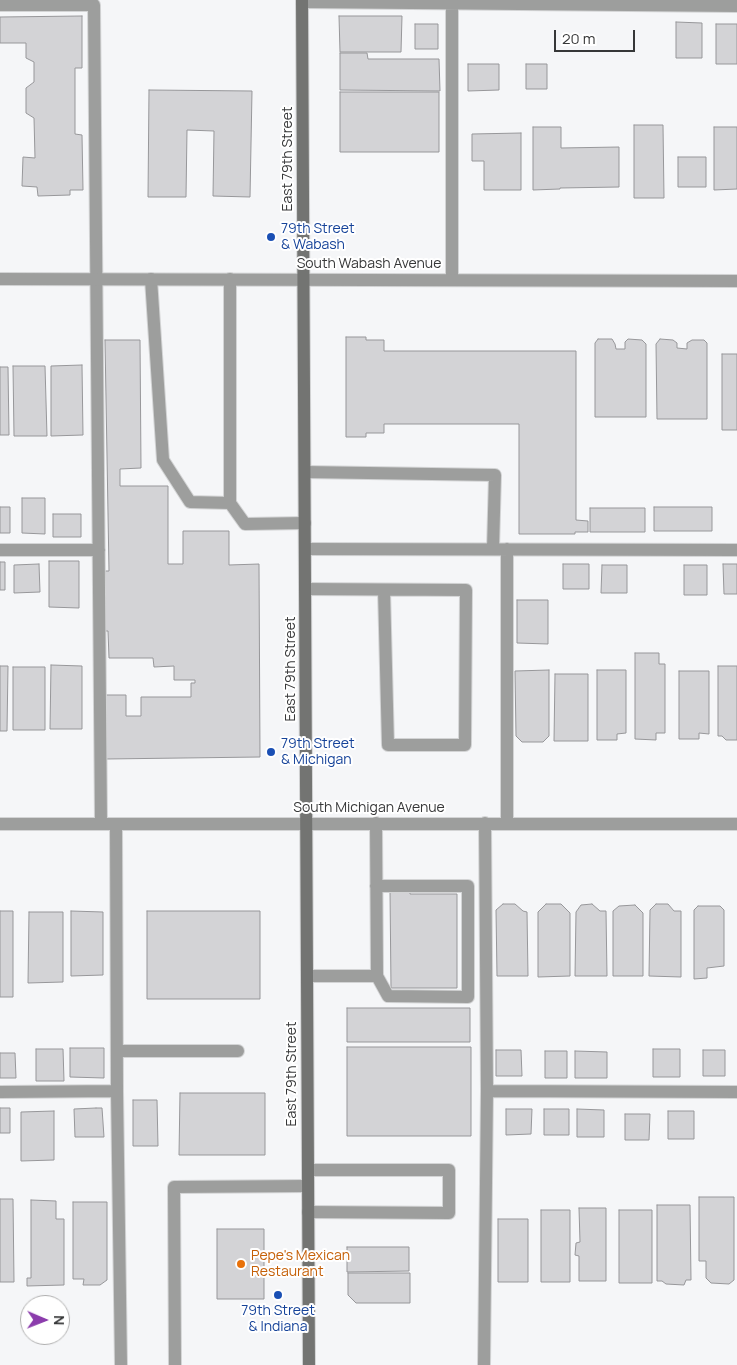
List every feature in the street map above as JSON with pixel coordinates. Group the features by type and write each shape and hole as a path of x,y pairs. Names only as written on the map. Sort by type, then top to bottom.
{"main road":[{"name":"East 79th Street","path":"302,1 309,1365"}],"street":[{"path":"302,1 737,6"},
{"path":"0,5 28,3 94,5 100,824"},
{"path":"452,4 452,280"},
{"name":"South Wabash Avenue","path":"0,279 737,281"},
{"path":"152,279 163,460 190,502 230,502"},
{"path":"230,279 230,502 244,524 305,523"},
{"path":"305,472 495,476 493,549"},
{"path":"305,549 737,550"},
{"path":"507,549 507,824"},
{"path":"0,550 99,550"},
{"path":"305,589 466,590 465,745 388,745 384,590"},
{"path":"376,823 377,976 388,996 487,997"},
{"path":"484,1365 487,1091 485,823"},
{"name":"South Michigan Avenue","path":"0,824 737,824"},
{"path":"116,824 121,1365"},
{"path":"376,886 486,886"},
{"path":"468,886 468,997"},
{"path":"307,976 377,976"},
{"path":"117,1051 238,1050"},
{"path":"0,1092 117,1091"},
{"path":"487,1091 737,1092"},
{"path":"308,1170 449,1170 449,1213 308,1212"},
{"path":"175,1365 174,1187 308,1186"}],"building":[{"path":"82,16 82,68 75,68 75,134 82,135 83,190 70,190 70,195 38,196 37,187 22,186 23,157 35,158 34,118 26,113 26,88 34,82 34,62 26,58 26,43 0,43 0,17"},
{"path":"339,16 402,16 401,52 340,52"},
{"path":"676,22 702,23 702,58 676,58"},
{"path":"415,24 438,24 438,49 415,49"},
{"path":"716,24 737,24 737,64 716,64"},
{"path":"340,53 367,53 368,59 439,59 440,91 340,90"},
{"path":"468,64 499,64 499,90 468,91"},
{"path":"526,64 547,64 547,89 526,89"},
{"path":"149,90 252,91 250,197 213,196 214,131 187,130 186,197 148,197"},
{"path":"340,92 439,92 439,152 340,152"},
{"path":"634,125 663,125 664,198 634,198"},
{"path":"533,127 561,127 561,148 619,147 619,187 533,190"},
{"path":"714,127 737,127 737,189 714,190"},
{"path":"521,133 521,190 484,190 484,161 472,161 472,134"},
{"path":"678,157 706,157 706,187 678,187"},
{"path":"346,337 366,337 366,340 384,340 384,351 576,351 576,520 588,521 588,532 575,532 575,534 519,534 519,424 384,424 384,433 366,433 366,437 346,437"},
{"path":"598,339 612,339 616,349 625,349 625,342 628,339 642,340 646,344 646,417 595,417 595,343"},
{"path":"660,339 673,340 677,343 677,348 687,349 687,343 692,340 704,340 707,343 707,419 657,419 656,344"},
{"path":"105,340 140,340 141,468 120,469 120,486 168,486 168,564 183,564 183,531 229,531 229,565 259,564 260,757 106,759 105,695 126,695 126,716 141,716 141,697 191,697 191,683 195,683 195,680 174,680 174,666 154,667 153,658 109,658 108,631 105,631 105,571 109,571"},
{"path":"722,354 737,354 737,430 722,430"},
{"path":"82,365 83,435 51,436 51,366"},
{"path":"13,366 45,366 47,436 14,436"},
{"path":"0,367 8,367 9,435 0,435"},
{"path":"22,498 45,498 45,534 22,533"},
{"path":"0,507 10,507 10,533 0,533"},
{"path":"654,507 712,507 712,531 654,531"},
{"path":"590,508 645,508 645,532 590,532"},
{"path":"53,514 81,514 81,537 53,537"},
{"path":"49,561 79,561 79,608 49,607"},
{"path":"0,562 5,562 5,590 0,590"},
{"path":"39,564 40,592 14,593 14,565"},
{"path":"563,564 589,564 589,589 563,589"},
{"path":"723,564 737,564 737,594 724,594"},
{"path":"602,565 627,565 627,593 601,593"},
{"path":"684,565 707,565 707,595 684,595"},
{"path":"517,600 548,600 548,644 517,643"},
{"path":"635,653 659,653 659,664 665,664 665,733 656,733 656,740 635,739"},
{"path":"51,665 82,666 82,729 50,729"},
{"path":"0,666 8,666 7,731 0,731"},
{"path":"718,666 737,666 737,740 726,740 722,736 718,736"},
{"path":"13,667 45,667 45,730 13,730"},
{"path":"549,670 549,736 543,742 522,742 516,736 515,671"},
{"path":"597,670 626,670 626,733 617,734 617,740 597,740"},
{"path":"679,671 709,671 709,734 699,733 699,739 679,739"},
{"path":"555,674 588,674 588,741 554,741"},
{"path":"410,889 410,894 457,894 457,988 391,988 390,890"},
{"path":"503,904 515,904 527,912 528,976 497,976 496,910"},
{"path":"546,904 561,904 570,913 570,976 538,977 538,912"},
{"path":"592,904 600,911 606,911 607,976 575,976 576,912 581,905"},
{"path":"656,904 668,904 674,911 681,911 681,977 649,976 650,910"},
{"path":"635,905 643,913 643,976 613,976 613,911 619,906"},
{"path":"698,906 720,906 724,910 724,966 707,968 707,978 694,979 694,910"},
{"path":"0,911 13,911 13,997 0,997"},
{"path":"71,911 103,912 103,975 71,976"},
{"path":"147,911 260,911 260,999 147,999"},
{"path":"29,912 63,912 63,982 28,983"},
{"path":"347,1008 470,1008 470,1042 347,1042"},
{"path":"347,1047 471,1047 471,1136 347,1136"},
{"path":"70,1048 104,1048 104,1078 70,1077"},
{"path":"36,1049 63,1049 64,1081 36,1081"},
{"path":"653,1049 680,1049 680,1077 653,1077"},
{"path":"496,1050 521,1050 522,1076 496,1076"},
{"path":"703,1050 725,1050 725,1076 703,1076"},
{"path":"545,1051 567,1051 567,1078 545,1078"},
{"path":"575,1051 607,1052 607,1078 575,1078"},
{"path":"0,1053 15,1053 16,1078 0,1078"},
{"path":"180,1093 265,1093 265,1155 179,1155"},
{"path":"133,1100 157,1100 158,1146 133,1146"},
{"path":"0,1108 10,1108 10,1133 0,1133"},
{"path":"102,1108 104,1137 75,1137 74,1109"},
{"path":"506,1109 532,1109 531,1134 506,1135"},
{"path":"544,1109 569,1109 569,1135 544,1135"},
{"path":"577,1109 604,1110 604,1137 577,1137"},
{"path":"54,1111 54,1160 21,1161 21,1112"},
{"path":"668,1111 694,1111 694,1139 668,1139"},
{"path":"625,1114 650,1114 649,1140 625,1140"},
{"path":"699,1197 734,1197 734,1280 729,1284 711,1283 706,1278 706,1261 699,1261"},
{"path":"0,1199 13,1199 14,1282 0,1282"},
{"path":"31,1200 56,1201 56,1219 64,1219 64,1285 27,1286 27,1278 31,1278"},
{"path":"73,1202 107,1202 107,1280 100,1285 83,1285 84,1279 73,1279"},
{"path":"657,1205 690,1205 691,1280 686,1280 684,1285 666,1284 662,1281 657,1281"},
{"path":"579,1208 606,1208 606,1281 579,1281 579,1256 575,1255 576,1243 580,1242"},
{"path":"541,1210 570,1210 570,1282 541,1282"},
{"path":"619,1210 652,1210 652,1283 619,1283"},
{"path":"498,1219 528,1219 528,1282 498,1282"},
{"name":"Pepe's Mexican Restaurant","path":"217,1229 264,1229 264,1299 217,1299"},
{"path":"347,1247 409,1247 409,1271 347,1272"},
{"path":"348,1273 410,1273 410,1303 356,1303 348,1295"}],"place":[{"name":"79th Street & Wabash","path":"271,237"},
{"name":"79th Street & Michigan","path":"271,752"},
{"name":"Pepe's Mexican Restaurant","path":"241,1264"},
{"name":"79th Street & Indiana","path":"278,1295"}]}
